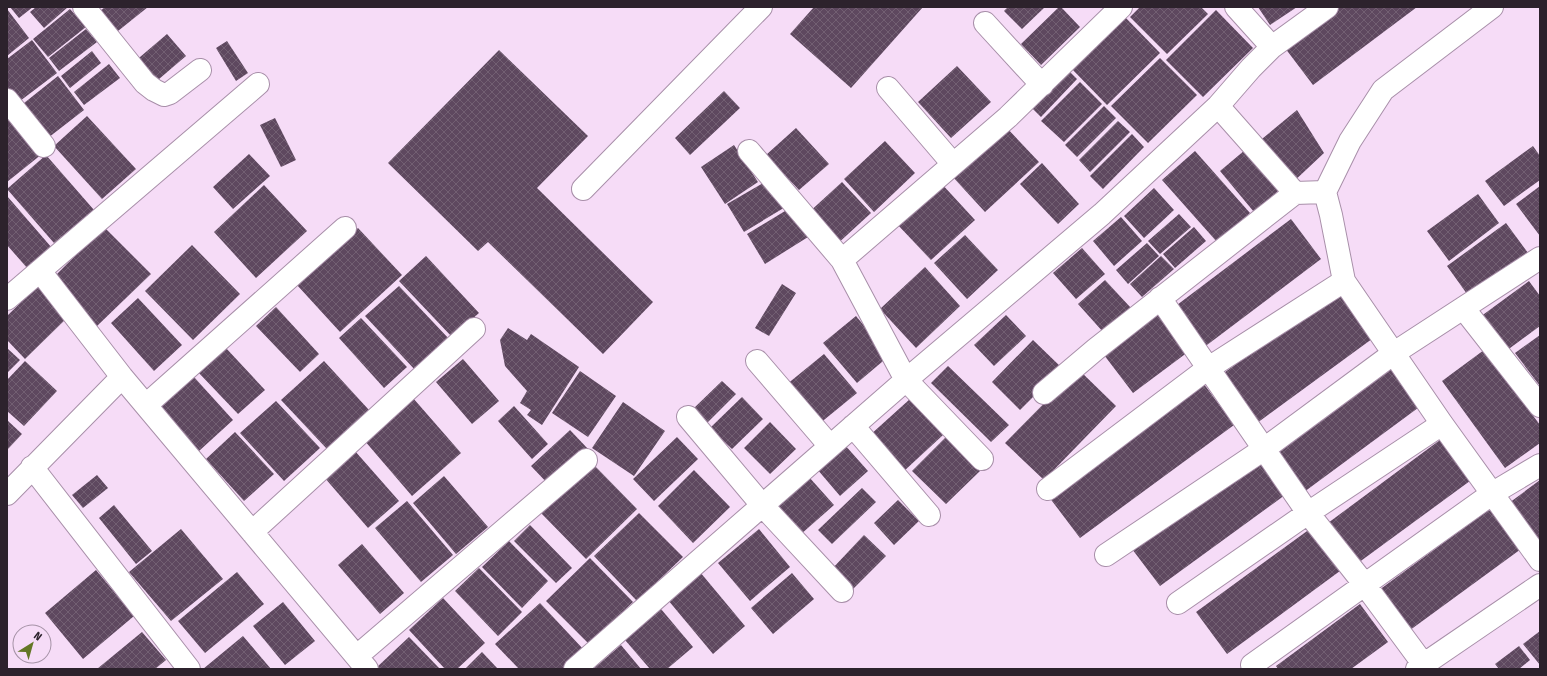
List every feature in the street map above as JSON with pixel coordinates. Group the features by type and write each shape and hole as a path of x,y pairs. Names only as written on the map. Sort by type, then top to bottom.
{"street":[{"path":"84,7 145,83 154,90 164,95 170,93 200,70"},
{"path":"583,188 761,7"},
{"path":"1236,7 1272,47"},
{"path":"575,669 906,380 1102,214 1218,106 1251,68 1272,47 1327,7"},
{"path":"1492,7 1383,90 1350,141 1325,192 1332,216 1344,281 1442,424 1540,560"},
{"path":"842,260 1008,117 1042,85 1114,9"},
{"path":"985,23 1042,85"},
{"path":"7,299 258,84"},
{"path":"888,88 953,164"},
{"path":"7,100 44,146"},
{"path":"1218,106 1294,192"},
{"path":"749,151 842,260 906,380 982,459"},
{"path":"1044,393 1096,349 1294,192 1325,192"},
{"path":"146,406 344,228"},
{"path":"1106,555 1264,449 1394,353 1464,309 1540,258"},
{"path":"40,271 122,377 362,663 586,460"},
{"path":"1048,489 1207,368 1344,281"},
{"path":"1160,298 1308,513 1365,585 1420,667 1540,585"},
{"path":"1464,309 1540,406"},
{"path":"252,532 474,329"},
{"path":"757,360 830,446"},
{"path":"7,494 122,377"},
{"path":"688,417 762,505 842,591"},
{"path":"1178,603 1308,513 1442,424"},
{"path":"853,426 928,515"},
{"path":"1252,665 1492,493 1540,465"},
{"path":"32,467 190,669"}],"building":[{"path":"10,7 33,7 19,18"},
{"path":"36,7 68,7 44,28 30,12"},
{"path":"105,7 148,7 113,35 96,14"},
{"path":"814,7 923,7 851,88 790,34"},
{"path":"1008,7 1045,7 1022,29 1004,11"},
{"path":"1059,7 1061,7 1080,27 1041,65 1021,44"},
{"path":"1140,7 1201,7 1208,14 1167,54 1130,17"},
{"path":"1258,7 1297,7 1270,25"},
{"path":"1339,7 1417,7 1313,85 1285,48"},
{"path":"7,9 29,38 7,56"},
{"path":"70,9 86,27 48,57 33,39"},
{"path":"1216,10 1253,48 1203,97 1166,60"},
{"path":"1124,16 1160,53 1107,105 1071,68"},
{"path":"86,29 97,42 59,71 49,58"},
{"path":"167,34 186,56 152,85 133,63"},
{"path":"32,40 57,73 16,104 7,92 7,59"},
{"path":"227,41 248,73 236,81 216,48"},
{"path":"499,50 588,136 537,188 653,302 603,354 488,242 478,251 388,163"},
{"path":"92,51 101,63 70,88 61,76"},
{"path":"1160,58 1197,95 1148,143 1111,106"},
{"path":"109,64 120,78 84,105 74,92"},
{"path":"957,66 991,102 951,138 918,102"},
{"path":"1066,68 1077,79 1041,117 1029,105"},
{"path":"58,76 84,110 44,141 19,107"},
{"path":"1080,82 1102,104 1064,142 1041,121"},
{"path":"724,91 740,108 690,155 675,138"},
{"path":"1104,106 1116,118 1077,157 1065,145"},
{"path":"1297,110 1324,153 1291,184 1257,143"},
{"path":"87,116 136,169 102,199 54,146"},
{"path":"11,117 42,154 7,182 7,121"},
{"path":"275,118 296,160 281,167 260,125"},
{"path":"1118,121 1130,132 1090,172 1079,160"},
{"path":"1005,126 1039,162 985,212 952,176"},
{"path":"796,128 829,164 799,190 766,155"},
{"path":"1132,134 1144,147 1103,189 1090,176"},
{"path":"885,141 915,173 874,212 844,179"},
{"path":"734,145 758,182 725,204 701,167"},
{"path":"1251,145 1285,185 1254,212 1220,171"},
{"path":"1533,146 1540,156 1540,180 1504,206 1485,181"},
{"path":"1195,151 1250,213 1217,242 1162,180"},
{"path":"249,154 270,176 233,209 213,187"},
{"path":"46,155 94,210 54,243 7,189"},
{"path":"1042,163 1079,204 1058,224 1020,184"},
{"path":"770,179 787,206 744,232 727,204"},
{"path":"842,182 871,213 835,246 806,215"},
{"path":"940,182 975,220 931,260 896,223"},
{"path":"264,185 307,231 256,278 214,232"},
{"path":"1540,186 1540,236 1516,204"},
{"path":"1154,188 1174,210 1144,238 1124,216"},
{"path":"1478,194 1499,223 1449,261 1427,231"},
{"path":"7,196 52,248 28,269 7,245"},
{"path":"790,208 808,237 765,264 747,234"},
{"path":"1179,214 1191,227 1160,254 1148,241"},
{"path":"1121,217 1142,241 1114,266 1093,241"},
{"path":"1291,219 1321,259 1203,348 1173,308"},
{"path":"1506,223 1531,257 1472,301 1447,266"},
{"path":"104,227 151,274 97,326 51,280"},
{"path":"1194,227 1206,241 1175,268 1163,254"},
{"path":"358,228 402,275 340,332 297,285"},
{"path":"965,235 998,270 967,299 934,263"},
{"path":"1147,243 1159,256 1128,284 1116,270"},
{"path":"192,245 240,294 193,340 145,291"},
{"path":"1082,248 1105,274 1076,299 1053,273"},
{"path":"426,256 479,313 452,337 399,281"},
{"path":"1161,256 1174,269 1142,297 1130,284"},
{"path":"925,267 960,306 916,348 880,309"},
{"path":"1105,280 1131,308 1104,333 1078,304"},
{"path":"1529,281 1540,296 1540,326 1506,351 1480,317"},
{"path":"41,283 71,314 25,359 7,340 7,316"},
{"path":"782,284 796,293 769,336 755,328"},
{"path":"399,286 450,340 416,371 365,316"},
{"path":"1341,287 1376,336 1253,426 1217,378"},
{"path":"138,298 182,345 154,371 111,323"},
{"path":"276,307 319,354 300,372 256,326"},
{"path":"1160,307 1192,349 1133,393 1101,351"},
{"path":"1006,315 1026,336 994,366 974,345"},
{"path":"856,316 889,356 857,383 823,343"},
{"path":"361,318 407,367 384,388 339,338"},
{"path":"508,328 527,340 531,334 579,367 542,425 527,415 531,410 520,403 527,391 505,366 500,340"},
{"path":"1540,335 1540,386 1515,353"},
{"path":"1033,340 1062,368 1020,410 992,382"},
{"path":"225,347 265,390 238,414 198,372"},
{"path":"7,348 20,360 7,373"},
{"path":"1484,350 1540,425 1540,443 1505,468 1442,381"},
{"path":"824,354 857,393 819,424 786,385"},
{"path":"463,359 499,401 472,424 436,382"},
{"path":"25,361 57,391 24,426 7,411 7,380"},
{"path":"324,361 369,410 327,449 281,400"},
{"path":"1392,364 1422,405 1304,492 1274,451"},
{"path":"948,366 1009,425 991,442 931,383"},
{"path":"1078,369 1116,406 1044,480 1005,443"},
{"path":"580,371 616,396 588,437 552,413"},
{"path":"194,377 233,420 199,451 159,409"},
{"path":"722,381 736,394 707,423 693,409"},
{"path":"1204,384 1234,425 1080,538 1049,497"},
{"path":"742,397 763,419 732,449 710,428"},
{"path":"413,398 461,453 412,496 364,440"},
{"path":"910,399 943,435 903,472 869,436"},
{"path":"276,401 320,448 284,481 240,433"},
{"path":"623,402 665,431 634,476 592,448"},
{"path":"514,406 548,444 532,459 498,421"},
{"path":"7,420 22,434 7,450"},
{"path":"770,422 796,449 770,474 744,448"},
{"path":"570,430 589,450 550,486 531,466"},
{"path":"235,432 274,474 244,501 206,459"},
{"path":"677,437 698,459 654,501 633,479"},
{"path":"946,437 980,471 946,504 912,471"},
{"path":"1444,437 1474,478 1358,563 1328,523"},
{"path":"844,444 868,471 840,496 817,469"},
{"path":"355,451 399,501 368,528 324,477"},
{"path":"1257,457 1285,495 1160,586 1132,549"},
{"path":"592,463 637,509 586,559 541,513"},
{"path":"694,470 730,507 693,543 658,506"},
{"path":"97,475 108,488 83,508 72,495"},
{"path":"444,476 488,527 456,554 413,503"},
{"path":"809,477 834,505 800,535 775,507"},
{"path":"1540,480 1540,544 1509,503"},
{"path":"862,488 876,502 832,544 818,530"},
{"path":"898,500 919,521 894,545 874,523"},
{"path":"407,501 453,555 421,582 375,528"},
{"path":"114,505 152,551 136,564 99,518"},
{"path":"1491,508 1521,549 1406,633 1375,593"},
{"path":"639,513 683,557 637,601 594,556"},
{"path":"530,525 572,568 556,583 514,541"},
{"path":"1314,526 1344,568 1227,654 1196,612"},
{"path":"181,529 223,579 171,621 129,572"},
{"path":"759,529 790,567 750,601 718,563"},
{"path":"864,535 886,556 852,590 831,570"},
{"path":"509,541 548,581 522,608 482,567"},
{"path":"362,544 404,593 380,614 338,565"},
{"path":"590,558 633,602 589,644 546,601"},
{"path":"479,568 522,612 498,636 455,591"},
{"path":"96,570 134,616 83,659 45,613"},
{"path":"237,572 264,604 205,653 178,621"},
{"path":"700,572 745,626 713,654 668,600"},
{"path":"792,573 814,599 773,634 751,608"},
{"path":"443,598 485,643 457,669 445,669 409,630"},
{"path":"283,602 315,641 285,665 253,626"},
{"path":"540,603 584,650 564,669 519,669 495,644"},
{"path":"1360,604 1388,642 1351,669 1278,669 1276,666"},
{"path":"661,609 693,647 667,669 650,669 625,640"},
{"path":"1540,631 1540,665 1523,644"},
{"path":"142,632 166,660 155,669 97,669"},
{"path":"243,636 271,669 203,669"},
{"path":"409,637 440,669 375,669"},
{"path":"621,645 641,669 593,669"},
{"path":"1519,646 1530,660 1519,669 1499,669 1495,664"},
{"path":"482,652 498,669 465,669"}]}
